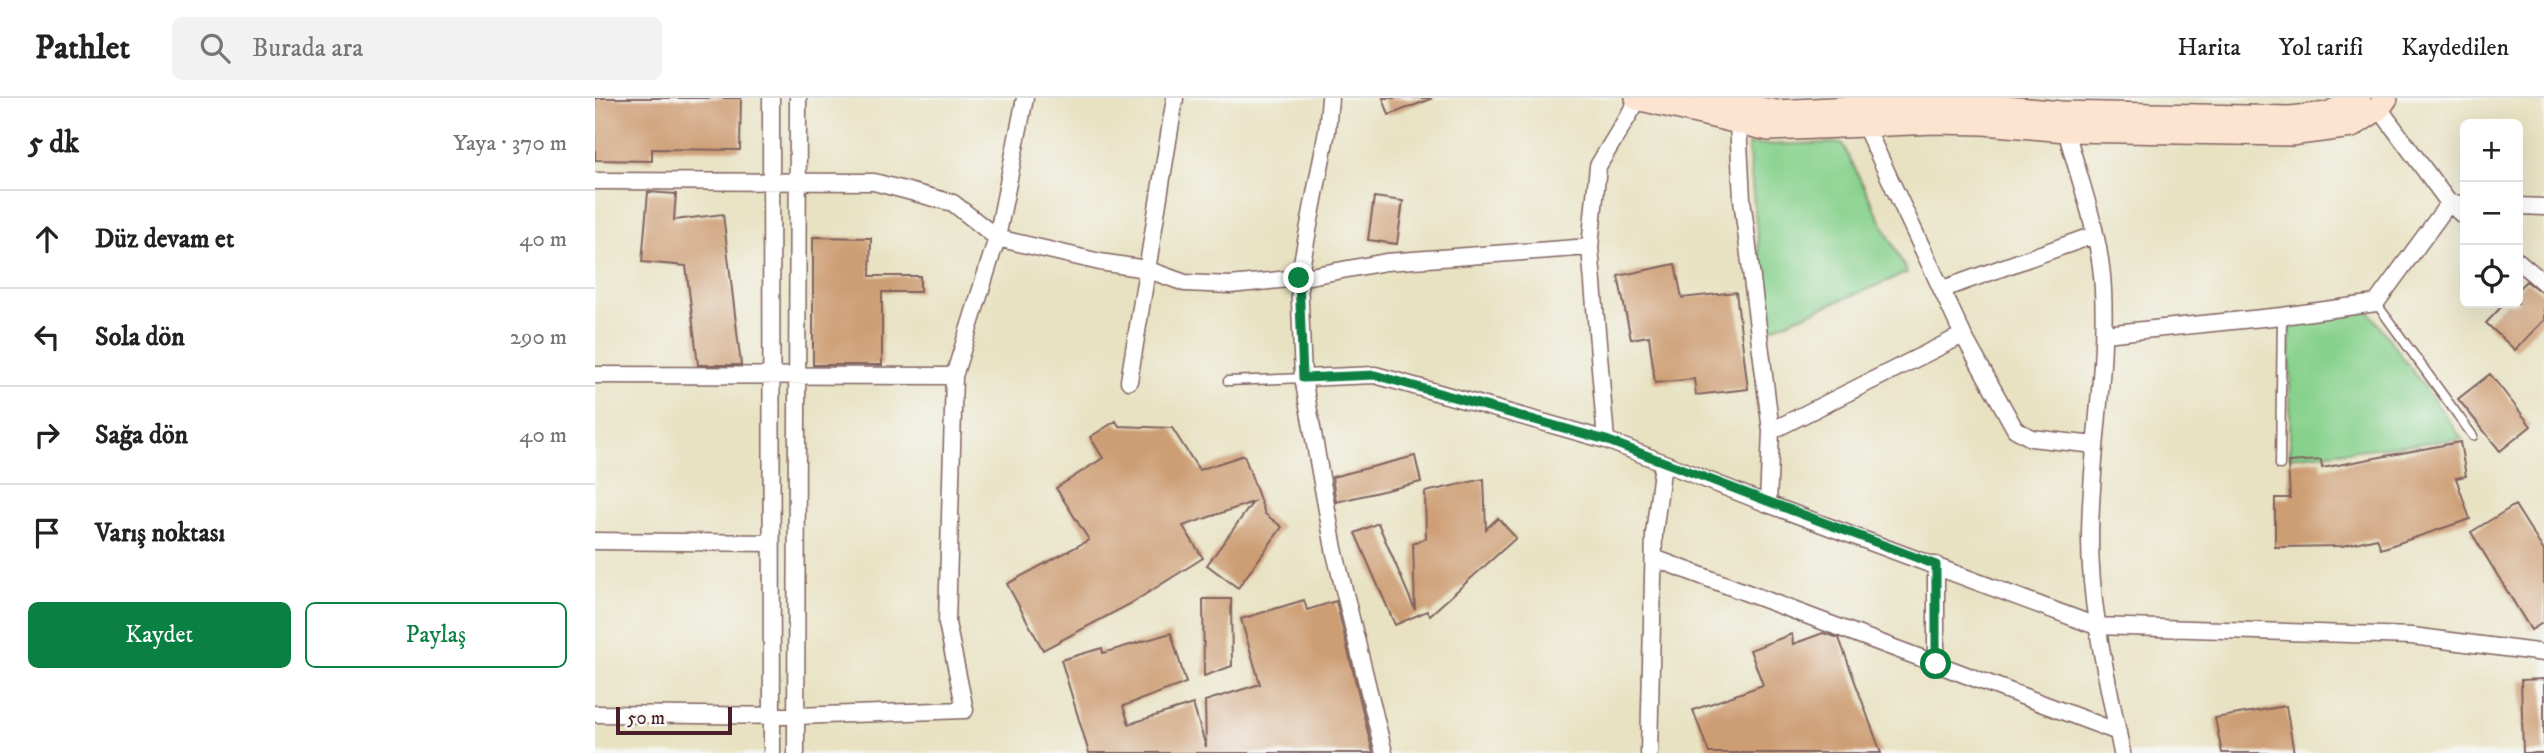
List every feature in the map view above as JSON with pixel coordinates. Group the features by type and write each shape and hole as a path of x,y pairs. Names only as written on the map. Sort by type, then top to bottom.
{"street":[{"path":"771,98 772,753"},
{"path":"796,753 798,98"},
{"path":"595,713 796,716 964,710 947,623 954,376 997,238 1025,98"},
{"path":"1129,381 1175,98"},
{"path":"1330,98 1327,131 1299,278 1303,378 1334,549 1384,753"},
{"path":"1606,440 1590,247 1598,166 1638,98 1738,124 1800,130 1866,109 1984,122 2063,121 2290,134 2352,126 2374,100"},
{"path":"1705,98 1776,112 1923,104 2004,103 2063,121 2167,106 2290,118 2327,114 2374,100"},
{"path":"2103,334 2282,316 2376,303 2457,203 2374,100"},
{"path":"1866,109 1963,335 2015,429 2031,438 2095,445"},
{"path":"2063,121 2094,235 2103,287 2103,334 2089,539 2096,626 2122,753"},
{"path":"1738,124 1742,199 1771,431 1768,504"},
{"path":"595,181 874,182 953,203 997,238 1146,269 1185,283 1230,285 1299,278 1386,262 1590,247"},
{"path":"2523,206 2544,207"},
{"path":"1943,289 2094,235"},
{"path":"2523,265 2544,283"},
{"path":"1771,431 1963,335"},
{"path":"595,375 954,376"},
{"path":"1303,378 1375,375 1606,440 1768,504 2096,626 2412,636 2544,653"},
{"path":"1649,753 1654,558 1664,463"},
{"path":"595,541 771,543"},
{"path":"1654,558 2118,732"},
{"path":"1936,565 1936,664"}],"lane":[{"path":"2376,303 2473,436"},
{"path":"2280,465 2282,316"},
{"path":"1228,381 1303,378"}],"green space":[{"path":"1842,143 1907,273 1767,330 1748,145"},
{"path":"2368,310 2462,439 2290,457 2290,327 2295,320"}],"building":[{"path":"595,98 741,98 740,150 652,149 652,161 595,160"},
{"path":"1383,98 1430,98 1431,99 1389,115"},
{"path":"648,192 676,194 674,220 723,214 741,365 698,365 686,266 642,262"},
{"path":"1374,197 1403,201 1397,244 1368,240"},
{"path":"813,237 871,238 870,276 920,276 920,292 882,292 882,365 813,365"},
{"path":"1675,264 1682,298 1736,292 1748,389 1696,395 1694,379 1655,383 1649,336 1631,339 1618,276"},
{"path":"2526,281 2544,294 2544,320 2515,350 2486,323 2500,308 2523,308 2523,284"},
{"path":"2490,374 2531,426 2500,451 2458,399"},
{"path":"1116,421 1119,426 1172,428 1199,470 1244,455 1265,514 1282,527 1238,588 1207,565 1253,502 1183,526 1203,558 1130,604 1043,650 1007,584 1089,540 1056,488 1103,458 1090,437"},
{"path":"2460,442 2466,476 2456,478 2470,519 2381,549 2377,538 2342,546 2275,547 2275,498 2290,498 2288,462 2321,460 2322,468"},
{"path":"1415,456 1421,482 1336,502 1332,477"},
{"path":"1484,479 1486,529 1498,518 1516,538 1430,615 1427,611 1395,625 1355,533 1378,523 1415,610 1413,544 1426,538 1425,492"},
{"path":"2515,505 2544,551 2544,622 2531,630 2471,532"},
{"path":"1203,599 1231,599 1232,666 1204,676"},
{"path":"1304,600 1307,610 1336,601 1373,753 1089,753 1061,660 1102,648 1103,653 1171,633 1186,683 1123,706 1129,724 1193,704 1206,747 1205,701 1260,684 1241,619"},
{"path":"1823,633 1839,638 1881,753 1709,753 1693,710 1763,685 1750,650 1792,634 1793,644"},
{"path":"2544,679 2544,753 2523,753 2521,680"},
{"path":"2286,706 2294,753 2222,753 2215,718"}],"route":[{"path":"1299,278 1303,378 1375,375 1606,440 1768,504 1936,565 1936,664"}]}
